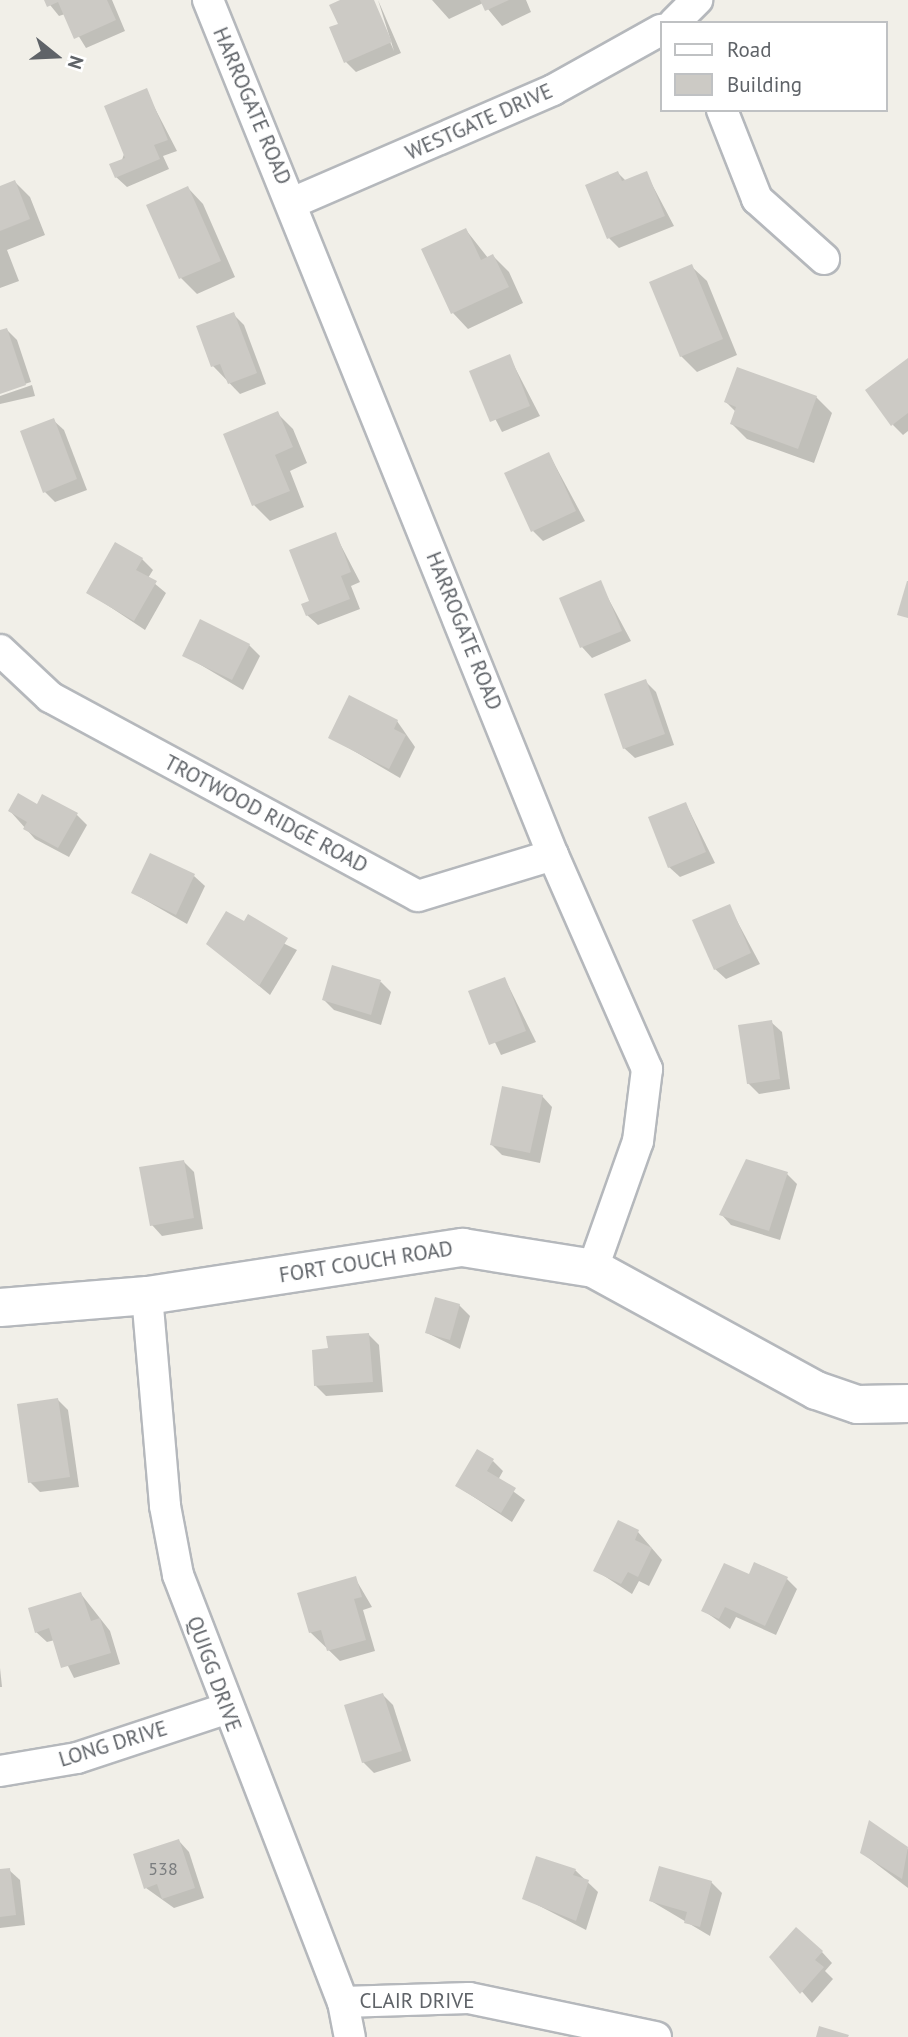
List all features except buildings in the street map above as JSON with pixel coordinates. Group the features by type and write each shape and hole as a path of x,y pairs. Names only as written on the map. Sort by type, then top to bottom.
{"street":[{"name":"HARROGATE ROAD","path":"208,0 553,855 647,1069 638,1141 593,1268"},
{"name":"WESTGATE DRIVE","path":"292,203 553,90 660,29"},
{"path":"723,112 757,200 824,258"},
{"name":"TROTWOOD RIDGE ROAD","path":"0,650 50,698 418,896 553,855"},
{"name":"FORT COUCH ROAD","path":"0,1307 147,1295 463,1247 593,1268 816,1390 857,1404 908,1403"},
{"name":"QUIGG DRIVE","path":"147,1295 176,1561 225,1709 343,2001 349,2037"},
{"name":"LONG DRIVE","path":"0,1771 77,1758 225,1709"},
{"name":"CLAIR DRIVE","path":"343,2001 469,1998 656,2037"}]}
